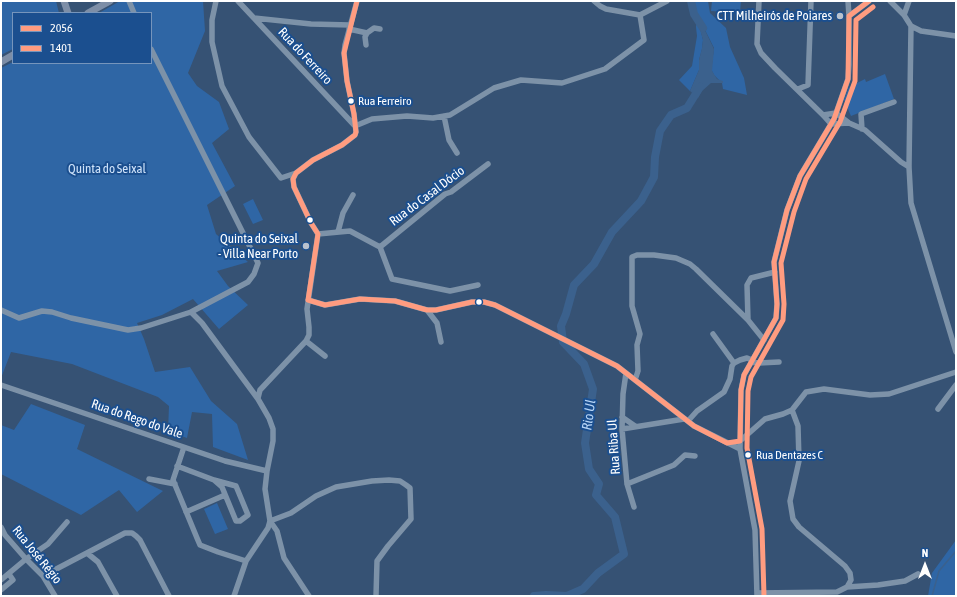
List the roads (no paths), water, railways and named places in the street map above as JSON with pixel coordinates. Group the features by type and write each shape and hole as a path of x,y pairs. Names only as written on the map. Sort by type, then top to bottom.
{"main road":[{"path":"64,1 68,12"},
{"path":"90,12 110,1"},
{"path":"1,62 12,56"}],"street":[{"path":"128,1 134,12"},
{"path":"216,1 212,20 212,42 222,86 249,138 281,178 296,173 313,160 353,137 356,132 344,62 345,45 357,1"},
{"name":"Rua do Ferreiro","path":"238,1 355,126"},
{"path":"594,1 600,6 606,8 640,15 667,1"},
{"path":"759,1 757,44 761,52 823,115 832,122 849,123"},
{"path":"798,89 808,84 811,1"},
{"path":"757,595 755,530 740,450 741,390 744,375 776,318 777,304 774,262 787,210 800,176 832,122 848,78 848,1"},
{"path":"890,1 904,15 911,26 921,31 956,36"},
{"path":"904,15 909,1"},
{"path":"849,16 869,2"},
{"path":"355,126 372,119 407,116 433,118 450,115 494,88 521,80 562,83 605,69 644,40 640,15"},
{"path":"254,18 350,27 367,33"},
{"path":"911,26 909,167 911,203 956,352"},
{"path":"366,46 365,37 367,33 374,28 380,29"},
{"path":"1,310 19,318 42,311 52,312 71,318 128,330 141,328 191,312 248,282 254,274 258,263 152,51"},
{"path":"862,129 861,114 894,102"},
{"path":"823,115 836,113 849,123 862,129 909,167"},
{"path":"444,116 449,140 457,153"},
{"name":"Rua do Casal Dócio","path":"380,247 445,194 451,192 488,164"},
{"path":"258,399 258,393 262,387 306,341 309,331 307,309 318,234 311,223 294,187 293,179 296,173"},
{"path":"338,232 343,213 353,195"},
{"path":"318,234 350,231 380,247 392,278 450,291 478,285"},
{"path":"625,385 634,379 638,371 637,345 640,334 632,306 632,257 637,255 654,254 676,258 690,264 748,320 764,340"},
{"path":"748,320 747,285 751,278 775,272"},
{"path":"308,300 325,305 360,299 395,301 427,310 436,310 472,302 484,302 496,305 617,366 686,420 740,450"},
{"path":"427,310 437,323 441,342"},
{"path":"191,312 202,323 258,399 269,418 273,429 273,441 265,489 270,521 268,528 246,561 234,596"},
{"path":"713,334 734,363"},
{"path":"306,341 325,356"},
{"path":"622,429 686,420 724,392 730,379 732,366 740,360 747,358 759,363 779,362"},
{"path":"727,443 740,441 765,419 792,410 806,392 824,390 870,395 889,394 956,372"},
{"name":"Rua Riba Ul","path":"626,373 623,394 622,429 627,484 634,507"},
{"name":"Rua do Rego do Vale","path":"1,385 229,463 267,471"},
{"path":"938,409 956,385"},
{"path":"792,410 798,426 799,440 799,461 790,501 793,519 799,527 845,566 850,573 851,580 847,587"},
{"path":"622,417 635,426"},
{"path":"184,447 173,480 200,545 246,561"},
{"path":"627,484 674,466 685,455 696,456"},
{"path":"177,466 214,480 236,486 248,515 240,521 236,521 222,487 214,480"},
{"path":"149,479 175,484"},
{"path":"270,521 291,513 316,496 336,487 372,481 389,480 400,481 410,488 411,519 377,560 376,596"},
{"path":"186,512 225,495"},
{"path":"270,521 278,531 284,558 308,596"},
{"path":"1,580 26,559 48,544 67,522"},
{"name":"Rua José Régio","path":"1,527 5,535 43,576 55,596"},
{"path":"43,576 125,533 132,533 140,540 169,596"},
{"path":"97,548 98,562"},
{"path":"87,554 98,562 117,596"},
{"path":"1,590 13,580 9,574"},
{"path":"750,596 837,592 847,587 878,586 905,581 918,574"}],"waterway":[{"path":"691,1 694,14 703,28"},
{"name":"Rio Ul","path":"534,596 567,596 583,589 598,573 624,554 615,517 596,495 599,484 589,469 585,443 593,389 584,364 563,342 561,326 574,285 594,264 612,232 641,201 654,177 655,157 660,131 671,115 687,108 700,87"},
{"path":"932,596 939,571 956,551"}],"place":[{"name":"CTT Milheirós de Poiares","path":"840,16"},
{"name":"Rua Ferreiro","path":"351,101"},
{"name":"Quinta do Seixal - Villa Near Porto","path":"306,246"},
{"name":"Rua Dentazes C","path":"748,455"}],"park label":[{"name":"Quinta do Seixal","path":"107,169"}]}
